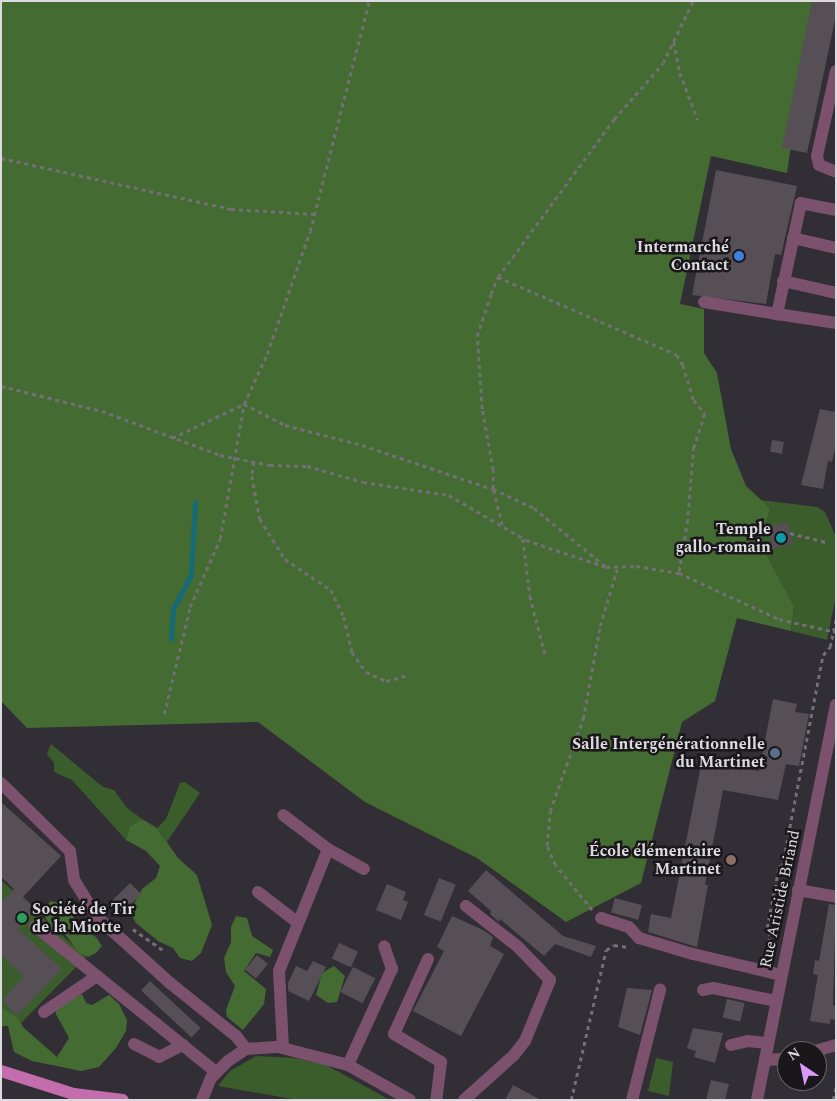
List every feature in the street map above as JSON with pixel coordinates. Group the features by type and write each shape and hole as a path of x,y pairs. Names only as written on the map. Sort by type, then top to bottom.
{"main road":[{"path":"1,1071 73,1097 123,1100"}],"street":[{"path":"836,71 817,156 819,165 836,172"},
{"path":"777,314 801,203 836,210"},
{"path":"793,238 836,248"},
{"path":"783,281 836,293"},
{"path":"704,302 836,323"},
{"name":"Rue Aristide Briand","path":"757,1100 798,890 833,736 835,711"},
{"path":"1,783 70,851 74,880 97,917 170,983 236,1036 246,1049"},
{"path":"283,814 328,850 364,868"},
{"path":"283,1048 279,971 297,922 328,850"},
{"path":"798,890 836,897"},
{"path":"258,892 297,922"},
{"path":"464,1100 514,1055 525,1041 550,980 517,946 466,906"},
{"path":"601,918 629,927 639,938 692,954 781,975"},
{"path":"35,926 216,1072"},
{"path":"348,1065 392,968 384,946"},
{"path":"428,959 394,1034 441,1062 436,1100"},
{"path":"44,1012 97,976"},
{"path":"703,990 713,988 776,1001"},
{"path":"632,1100 660,990"},
{"path":"731,1045 748,1042 767,1043"},
{"path":"134,1044 159,1057 183,1045"},
{"path":"202,1100 216,1072 246,1049 283,1048 348,1065 410,1100"},
{"path":"765,1060 777,1060"}],"path":[{"path":"164,714 190,607 220,539 232,458 244,404 267,354 315,214 369,1"},
{"path":"502,525 493,489 493,470 482,409 477,336 498,277 614,119 662,63 693,1"},
{"path":"674,40 680,73 698,120"},
{"path":"1,158 231,208 315,214"},
{"path":"498,277 677,355 684,365 694,400 705,414 694,447 688,520 679,573"},
{"path":"1,386 102,411 172,438 232,458 254,462 307,466 363,482 449,495 523,539 606,567 617,569 636,566 679,573 779,619 835,631"},
{"path":"172,438 244,404"},
{"path":"244,404 285,425 362,446 493,489 534,508 606,567"},
{"path":"254,462 252,476 260,519 285,559 331,590 344,617 352,652 366,672 386,681 405,676"},
{"path":"790,532 826,542"},
{"path":"523,539 530,596 544,654"},
{"path":"601,918 581,900 565,879 547,846 550,811 583,719 600,626 617,569"},
{"path":"762,969 770,936 767,928 779,866 782,867 823,655 830,647 835,631 836,619"},
{"path":"833,1100 836,1087"}],"green space":[{"path":"1,1 812,1 787,173 711,156 680,304 704,309 704,353 717,373 731,449 746,486 770,508 761,545 794,606 791,631 737,618 715,701 682,722 641,883 566,922 477,858 365,802 258,722 27,728 1,701"},
{"path":"760,500 817,507 825,512 836,537 836,596 827,640 791,631 794,606 761,545 770,508"},
{"path":"51,744 103,787 114,790 127,808 142,819 130,826 126,840 72,780 54,772 54,763 47,754"},
{"path":"185,782 200,793 167,842 157,828 166,819 180,783"},
{"path":"142,819 157,828 178,858 197,875 212,925 201,953 192,961 180,958 173,948 158,941 136,923 130,912 142,889 156,878 160,866 146,851 126,840 130,826"},
{"name":"Société de Tir de la Miotte","path":"1,880 86,957 19,1025 1,1008"},
{"path":"51,901 64,904 81,928 96,937 102,946 96,953 88,957 78,952 65,934 53,930 41,911"},
{"path":"236,916 247,918 252,936 273,950 270,957 256,953 244,971 266,989 264,1004 243,1030 227,1017 226,1010 235,986 226,972 224,958 231,942 231,927"},
{"path":"334,966 345,976 337,1002 328,1003 316,995 322,973"},
{"path":"82,994 86,1003 92,1005 109,995 119,1004 127,1020 126,1031 116,1048 99,1067 81,1071 32,1061 14,1052 8,1026 1,1026 1,1008 17,1017 24,1028 57,1057 69,1038 56,1014 56,1005"},
{"path":"256,1056 294,1058 326,1065 390,1100 298,1100 218,1086 230,1071"},
{"path":"656,1058 673,1062 669,1096 648,1091"}],"building":[{"path":"812,1 836,1 836,15 807,153 782,148"},
{"path":"716,170 797,186 781,255 775,254 766,304 692,295"},
{"path":"820,409 836,412 836,445 832,462 828,461 823,489 801,485"},
{"path":"772,440 784,442 782,454 770,452"},
{"name":"Temple gallo-romain","path":"788,522 793,543 772,548 768,527"},
{"path":"773,699 797,704 795,712 809,714 799,766 786,764 778,800 723,790 705,885 708,885 697,947 648,932 651,914 671,918 702,760 759,771"},
{"path":"1,802 61,856 23,897 36,909 18,929 62,969 17,1016 2,1000 24,977 1,955 1,903 14,889 1,877"},
{"path":"486,870 563,936 596,946 591,957 555,944 544,956 500,919 499,922 490,914 491,911 468,891"},
{"path":"439,878 456,885 441,922 424,915"},
{"path":"130,883 141,894 122,913 111,902"},
{"path":"387,884 406,892 403,900 408,902 401,920 376,910"},
{"path":"615,898 642,905 638,920 611,912"},
{"path":"829,904 836,905 833,1005 836,1006 836,1020 830,1019 830,1024 810,1021 818,975 813,974 815,960 819,961"},
{"path":"452,916 483,930 493,937 490,946 504,954 461,1036 413,1011 444,951 437,947"},
{"path":"339,943 358,952 351,967 332,958"},
{"path":"257,955 268,964 256,979 245,970"},
{"path":"313,961 326,967 309,1001 288,991 288,983 296,966 307,971"},
{"path":"353,967 375,978 363,1003 340,992"},
{"path":"150,981 200,1028 192,1038 141,991"},
{"path":"627,988 652,990 640,1035 618,1027"},
{"path":"727,999 745,1003 740,1022 723,1018"},
{"path":"693,1028 723,1033 715,1063 694,1057 696,1051 687,1048"},
{"path":"711,1080 729,1084 725,1100 706,1100"},
{"path":"513,1085 541,1100 505,1100"}],"waterway":[{"path":"171,639 173,609 191,575 195,503"}],"place":[{"name":"Intermarché Contact","path":"739,256"},
{"name":"Temple gallo-romain","path":"781,538"},
{"name":"Salle Intergénérationnelle du Martinet","path":"775,753"},
{"name":"École élémentaire Martinet","path":"731,860"},
{"name":"Société de Tir de la Miotte","path":"22,918"}]}
